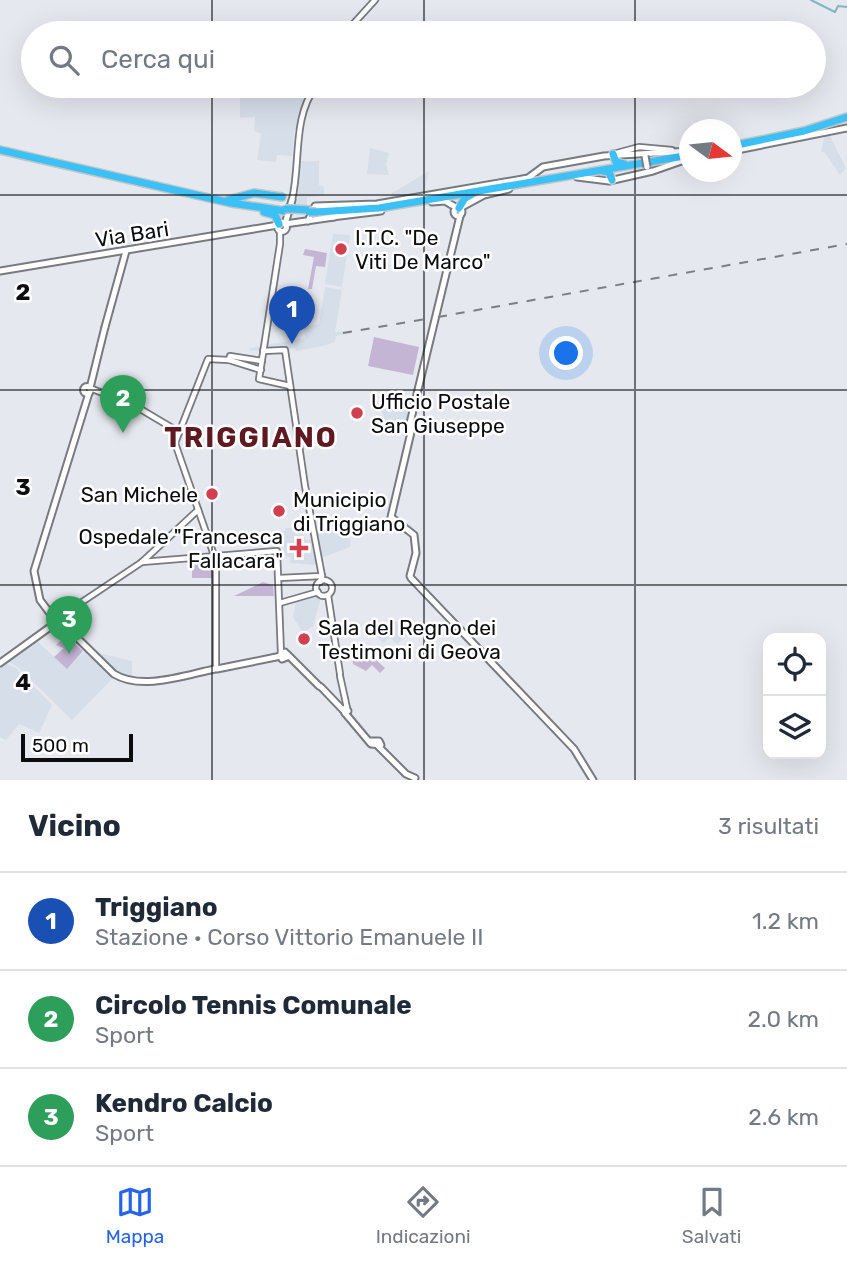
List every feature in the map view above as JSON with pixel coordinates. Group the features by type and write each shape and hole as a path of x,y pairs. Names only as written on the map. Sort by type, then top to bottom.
{"highway":[{"path":"742,145 806,133 847,121"},
{"path":"0,149 274,215 281,228"},
{"path":"0,149 223,200 289,210"},
{"path":"613,154 618,164 646,162"},
{"path":"603,169 613,163 613,154"},
{"path":"209,199 313,212 382,208 679,156"},
{"path":"313,212 378,206 679,156"},
{"path":"603,169 609,172 612,180"},
{"path":"612,180 613,169"},
{"path":"457,210 468,196 491,190"},
{"path":"270,207 252,202 253,194 289,197"},
{"path":"223,200 260,194"}],"main road":[{"path":"742,145 839,130 847,121"},
{"path":"313,212 516,181 528,178 543,167 613,154"},
{"path":"313,212 332,217 435,202 457,210 494,192 584,177 612,180 646,162 679,156"},
{"path":"281,228 289,210 289,197"},
{"path":"332,217 382,208"},
{"path":"457,210 392,518 408,528 415,541 416,553 410,577 576,755 592,780"},
{"path":"281,228 308,221 313,212"},
{"name":"Via Bari","path":"0,271 124,255 135,250 281,228"},
{"path":"124,255 89,390 34,571 36,592 50,613 114,674 124,679 159,679 284,656 345,709 403,771 416,779"},
{"path":"0,663 58,620"},
{"path":"403,771 407,780 416,779"}],"street":[{"path":"356,21 374,0"},
{"path":"289,197 301,118 307,98"},
{"path":"613,154 639,147 679,153"},
{"path":"281,228 259,379 290,386"},
{"path":"265,349 285,350 322,576 332,587 326,597 345,709"},
{"path":"229,358 261,370"},
{"path":"216,669 218,586 215,556 175,443 208,359 262,361"},
{"path":"89,390 137,407 179,432"},
{"path":"58,620 142,562 198,510"},
{"path":"142,562 277,551 281,645 284,656"},
{"path":"279,578 322,576"},
{"path":"318,593 322,576"},
{"path":"315,577 319,583"},
{"path":"319,583 327,582"},
{"path":"280,603 318,593 326,597"}],"shaded area":[{"path":"240,98 306,98 297,130 294,130 292,156 277,155 276,162 257,160 261,134 254,131 255,117 240,118"},
{"path":"825,134 829,134 846,168 840,175 821,151"},
{"path":"370,148 389,153 386,165 389,175 367,174"},
{"path":"299,161 319,161 319,185 324,187 324,196 307,197 307,206 292,206"},
{"path":"429,171 424,195 389,201 392,193"},
{"path":"333,234 350,235 342,287 325,284"},
{"path":"305,249 327,253 325,267 316,266 312,289 308,289 314,257 303,255"},
{"path":"325,287 342,290 335,332 351,333 336,336 335,342 323,346 296,351 295,348 250,351 250,348 305,338 304,327 319,324"},
{"path":"374,337 419,347 413,375 368,366"},
{"path":"378,404 412,410 407,424 389,428"},
{"name":"Ospedale \"Francesca Fallacara\"","path":"297,523 306,540 313,539 318,565 290,563 291,558 284,555 284,540 277,531 293,528"},
{"path":"336,523 351,541 350,547 321,558 316,531"},
{"path":"213,558 215,578 192,578 192,560"},
{"path":"263,582 273,585 274,596 234,596"},
{"path":"315,595 320,601 313,626 303,633 293,617 296,602"},
{"path":"392,618 408,634 397,644 390,637 383,643 375,635"},
{"path":"63,638 83,651 67,669 54,657 64,648 56,645"},
{"path":"35,639 67,669 86,650 114,677 72,720 18,667 5,660"},
{"path":"360,645 385,668 380,673 372,665 366,671 353,664 352,655"},
{"path":"103,654 132,661 132,680 115,674 99,658"},
{"path":"4,663 16,668 52,705 39,733 19,724 6,740 0,737 0,665"}],"waterway":[{"path":"811,0 835,12 838,6 847,7"}],"railway":[{"path":"438,317 847,244"},
{"path":"343,333 431,318"}],"place":[{"name":"I.T.C. \"De Viti De Marco\"","path":"341,249"},
{"name":"Triggiano","path":"292,344"},
{"name":"Ufficio Postale San Giuseppe","path":"357,413"},
{"name":"Circolo Tennis Comunale","path":"123,433"},
{"name":"San Michele","path":"212,494"},
{"name":"Municipio di Triggiano","path":"279,511"},
{"name":"Ospedale \"Francesca Fallacara\"","path":"299,548"},
{"name":"Sala del Regno dei Testimoni di Geova","path":"304,639"},
{"name":"Kendro Calcio","path":"69,654"}],"district":[{"name":"TRIGGIANO","path":"251,437"}]}
